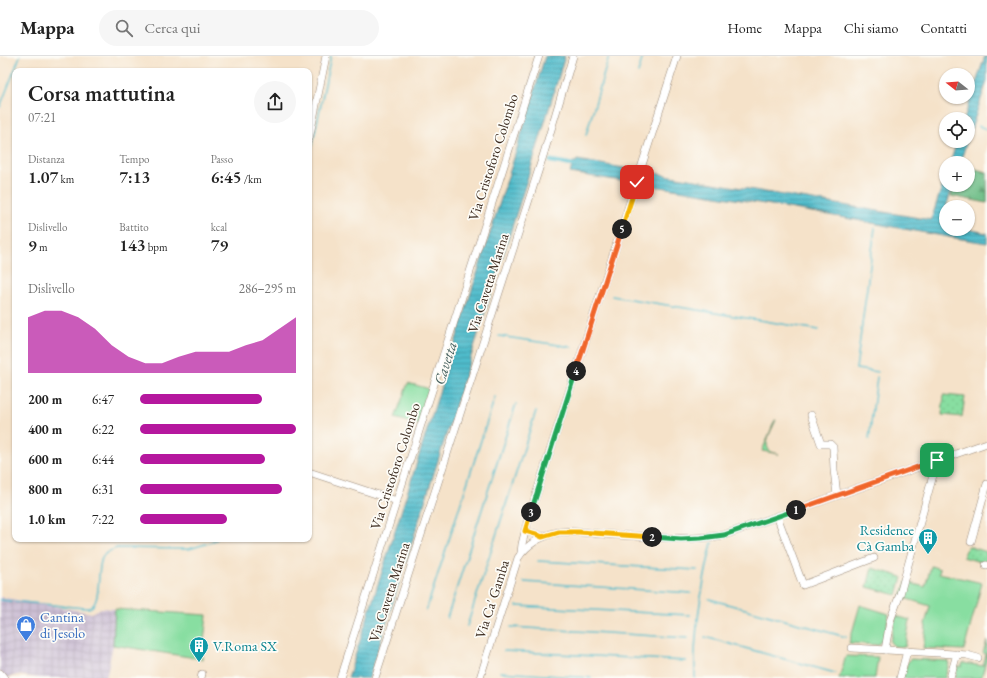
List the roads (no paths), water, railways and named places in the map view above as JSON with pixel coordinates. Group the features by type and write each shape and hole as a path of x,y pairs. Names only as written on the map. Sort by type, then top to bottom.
{"street":[{"path":"312,124 326,56"},
{"name":"Via Cristoforo Colombo","path":"340,678 539,56"},
{"name":"Via Cavetta Marina","path":"375,678 544,153 573,56"},
{"path":"521,553 525,531 677,56"},
{"path":"811,415 821,444 830,444 833,446 837,495"},
{"name":"Via Ca' Gamba","path":"480,678 521,553 542,537 559,532 579,532 681,539 701,538 732,532 987,444"},
{"path":"885,650 890,621 900,594 937,460"},
{"path":"312,473 397,501"},
{"path":"971,542 987,484"},
{"path":"777,516 802,585 874,558"},
{"path":"525,531 542,537"},
{"path":"852,648 957,654 978,658"},
{"path":"900,678 907,651"},
{"path":"950,678 957,654"},
{"path":"0,672 4,678"}],"water":[{"name":"Cavetta","path":"545,56 565,56 534,158 369,678 348,678 514,158"},
{"path":"985,56 987,56 987,81 975,118 975,112 966,112 969,104 975,104 975,86"},
{"path":"955,148 965,148 962,156 952,156"},
{"path":"577,160 931,220 940,192 951,192 948,200 939,200 939,235 773,205 570,173 573,162 576,162"},
{"path":"975,231 987,233 987,243 944,236 975,236"}],"waterway":[{"path":"15,68 20,56"},
{"path":"312,147 331,56"},
{"path":"586,135 609,56"},
{"path":"638,73 643,56"},
{"path":"0,107 12,76"},
{"path":"978,126 987,129"},
{"path":"551,161 578,166"},
{"path":"875,228 856,369 878,372"},
{"path":"612,296 819,330"},
{"path":"499,336 572,347"},
{"path":"869,439 877,377"},
{"path":"426,611 495,397"},
{"path":"447,618 516,404"},
{"path":"467,626 536,411"},
{"path":"0,600 90,608 97,598 101,561 103,556 109,551 117,548 189,549 211,542"},
{"path":"695,678 695,644 699,610 712,543"},
{"path":"538,561 697,570"},
{"path":"524,582 691,593"},
{"path":"709,599 846,637"},
{"path":"517,606 690,615"},
{"path":"511,627 688,638"},
{"path":"705,637 835,673"},
{"path":"504,651 686,661"},
{"path":"500,672 592,678"}],"place":[{"name":"Residence Cà Gamba","path":"928,555"},
{"name":"Cantina di Jesolo","path":"26,642"},
{"name":"V.Roma SX","path":"199,663"}]}
